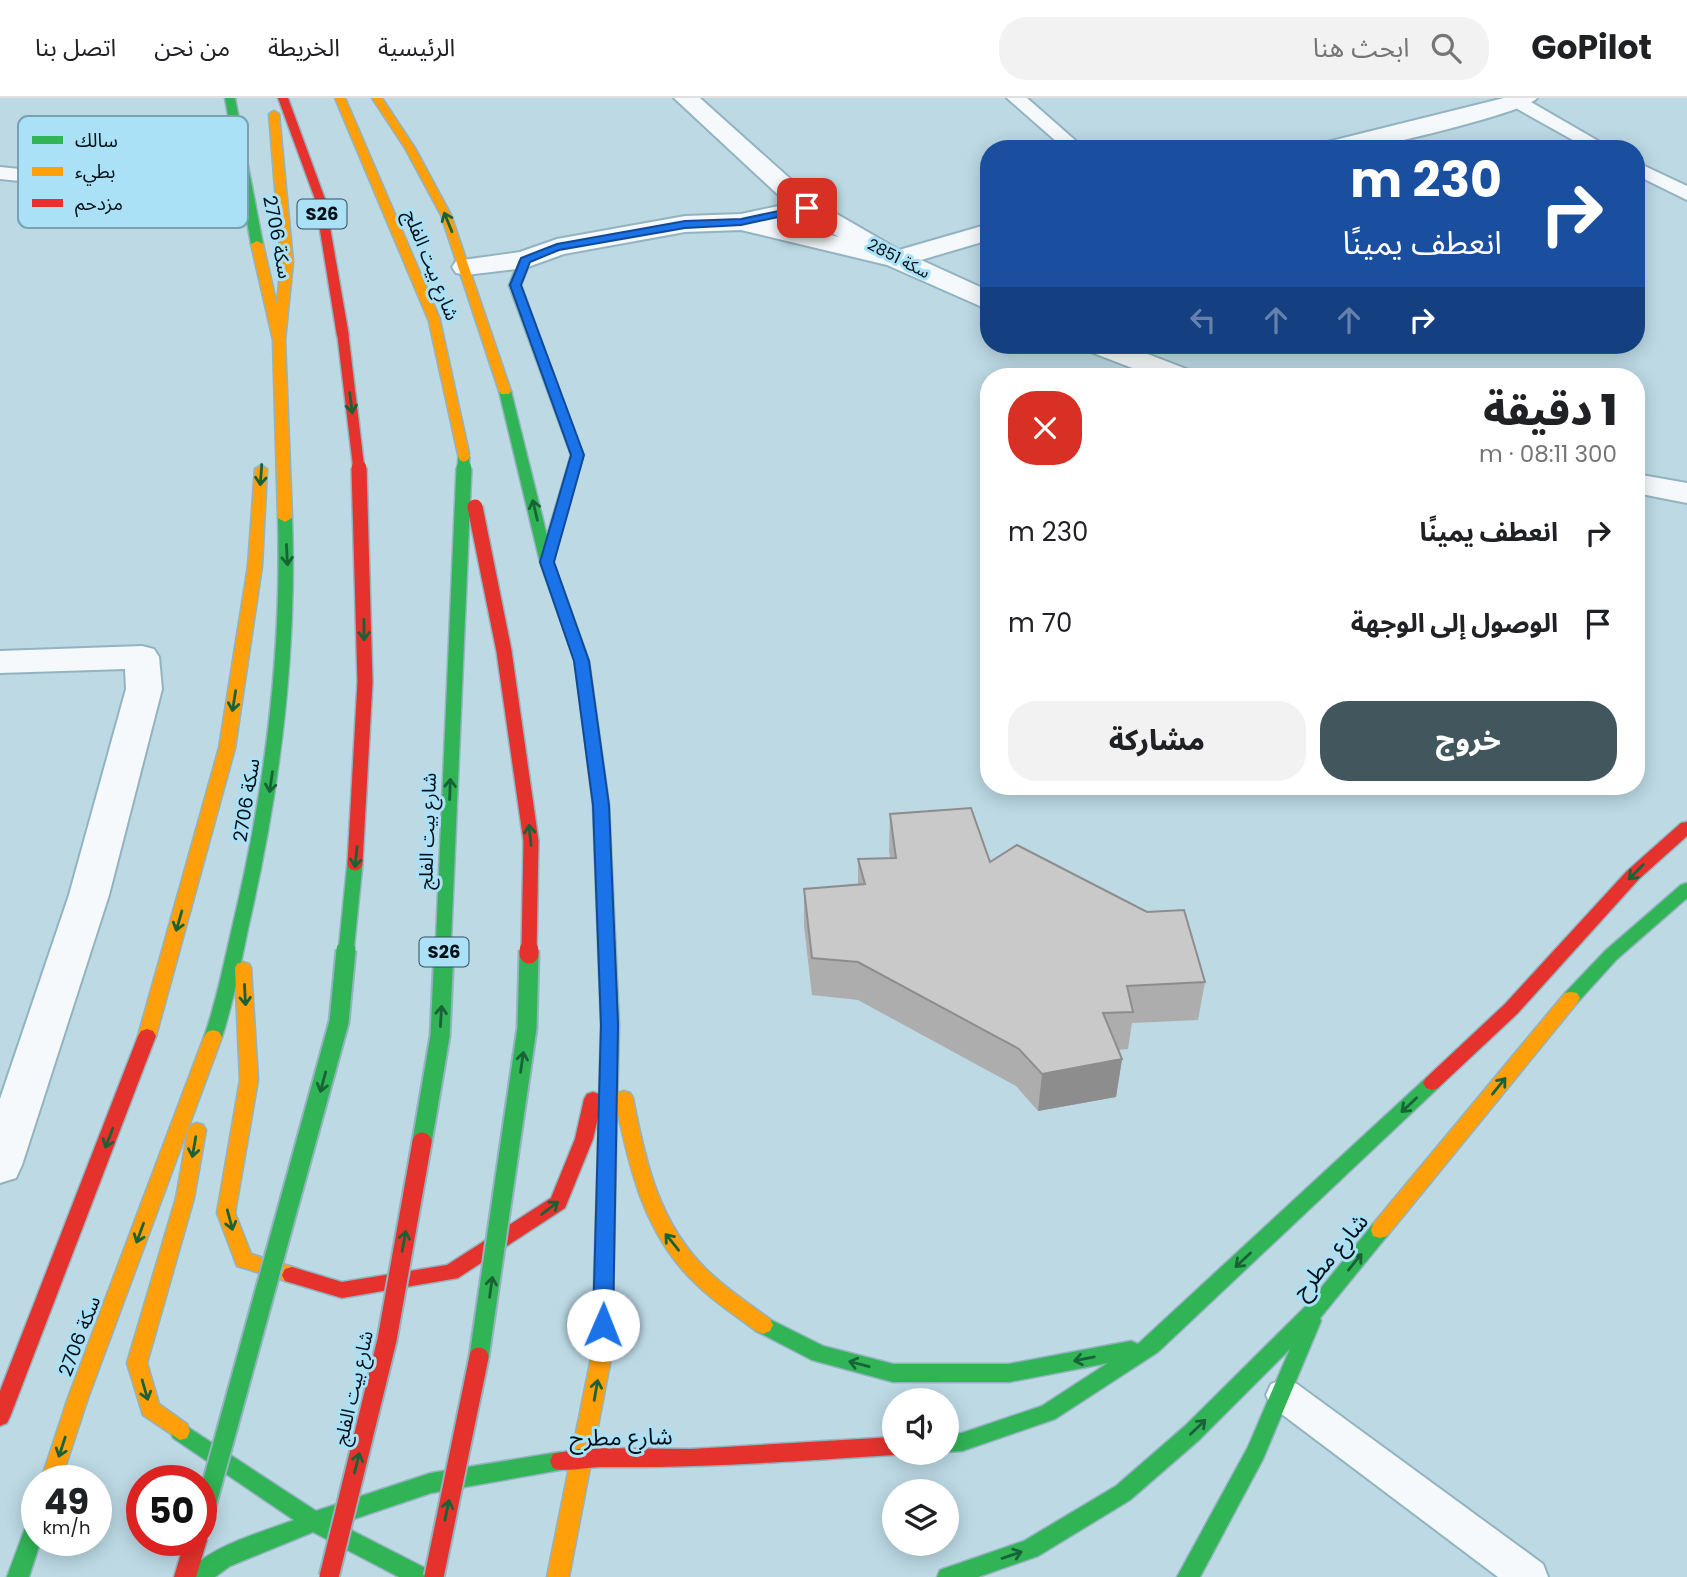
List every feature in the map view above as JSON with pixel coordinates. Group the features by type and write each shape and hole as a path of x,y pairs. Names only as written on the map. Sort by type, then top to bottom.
{"main road":[{"name":"سكة 2706","path":"230,98 233,116"},
{"path":"273,98 287,262 279,340"},
{"name":"S26","path":"217,1470 339,1021 359,829 365,682 361,486 343,335 320,199 283,98"},
{"name":"شارع بيت الفلج","path":"329,1577 387,1340 440,1036 464,455 434,319 340,98"},
{"path":"377,98 410,148 446,215 466,267 510,405 547,562 584,674 601,805 610,1025 602,1352 584,1457 558,1577"},
{"name":"سكة 2706","path":"56,1465 78,1398 215,1031 263,836 283,691 289,588 279,410 279,340 248,195"},
{"path":"525,260 516,285 577,455 547,562"},
{"path":"0,1417 143,1050 227,748 255,566 264,450 279,410"},
{"path":"434,1577 485,1329 527,1028 531,841 504,651 464,455"},
{"path":"959,1442 1048,1413 1151,1346 1511,1009 1633,875 1687,827"},
{"name":"شارع مطرح","path":"948,1577 1030,1549 1123,1493 1192,1433 1315,1310 1572,996 1611,954 1687,890"},
{"path":"241,927 249,1080 226,1213 244,1260 342,1290 451,1272 558,1203 584,1139 610,1025"},
{"path":"610,1025 636,1163 662,1228 698,1274 764,1326 819,1354 894,1373 1009,1373 1151,1346"},
{"path":"215,1031 185,1198 137,1363 150,1409 314,1522 421,1577"},
{"path":"1188,1577 1222,1521 1284,1395 1315,1310"},
{"name":"شارع مطرح","path":"198,1577 222,1559 314,1522 430,1483 584,1457 691,1458 882,1447"},
{"path":"18,1577 25,1556"},
{"path":"186,1577 192,1556"}],"street":[{"name":"سكة 2851","path":"686,98 807,208 896,259 980,298"},
{"path":"1364,140 1522,100"},
{"path":"466,267 525,260 557,247 685,224 741,222 807,208"},
{"path":"741,222 896,259 980,235"},
{"path":"1122,354 1158,368"},
{"path":"1645,485 1687,493"},
{"path":"0,662 142,657 144,689 89,895 0,1165"}],"lane":[{"path":"1016,98 1065,140"},
{"path":"1522,100 1588,140"},
{"path":"1645,172 1687,194"},
{"path":"0,173 18,175"},
{"path":"1284,1395 1529,1577"}],"building":[{"path":"971,808 990,862 1017,845 1147,912 1184,910 1205,982 1127,986 1133,1012 1103,1013 1122,1059 1042,1074 1019,1049 858,962 812,958 804,889 865,884 858,859 896,858 890,814"}],"traffic: fast":[{"path":"230,98 233,116"},
{"path":"248,195 257,244"},
{"path":"525,260 515,285 577,455 547,560"},
{"path":"505,391 547,562 582,661 601,805 610,1025 608,1106"},
{"path":"422,1142 440,1036 464,456"},
{"path":"213,1037 225,997 252,878 271,776 286,622 285,518"},
{"path":"217,1466 339,1022 355,863"},
{"path":"1571,998 1611,955 1687,889"},
{"path":"479,1357 527,1028 529,954"},
{"path":"959,1442 1048,1413 1151,1346 1432,1083"},
{"path":"948,1577 1030,1549 1123,1493 1192,1433 1315,1310 1380,1230"},
{"path":"1188,1577 1256,1452 1311,1321"},
{"path":"763,1325 819,1354 893,1373 1009,1373 1131,1350"},
{"path":"180,1431 314,1522 421,1577"},
{"path":"198,1577 222,1559 314,1522 431,1483 560,1461"},
{"path":"18,1577 25,1556"}],"traffic: slow":[{"path":"340,98 434,319"},
{"path":"377,98 410,148 446,215 505,391"},
{"path":"274,114 287,262 279,340"},
{"path":"257,244 279,340 285,518"},
{"path":"434,319 464,456"},
{"path":"147,1036 227,748 255,566 261,469"},
{"path":"243,968 249,1080 226,1213 244,1260 292,1275"},
{"path":"1380,1230 1571,998"},
{"path":"56,1465 78,1398 213,1037"},
{"path":"624,1098 647,1193 668,1237 699,1275 763,1325"},
{"path":"180,1431 150,1409 137,1363 185,1198 197,1130"},
{"path":"558,1577 602,1353"}],"traffic: jam":[{"path":"283,98 320,199 343,336"},
{"path":"343,336 361,486 365,682 355,863"},
{"path":"475,507 504,651 531,841 529,954"},
{"path":"1432,1083 1511,1009 1633,875 1687,827"},
{"path":"0,1417 147,1036"},
{"path":"292,1275 342,1290 451,1272 558,1203 584,1139 593,1099"},
{"path":"602,1353 608,1106"},
{"path":"329,1577 387,1340 422,1142"},
{"path":"434,1577 479,1357"},
{"path":"560,1461 584,1457 691,1458 882,1447"},
{"path":"185,1577 191,1556"}],"route":[{"path":"603,1325 610,1025 601,805 582,661 547,562 577,455 516,285 525,260 557,247 685,224 741,222 807,208"}]}
